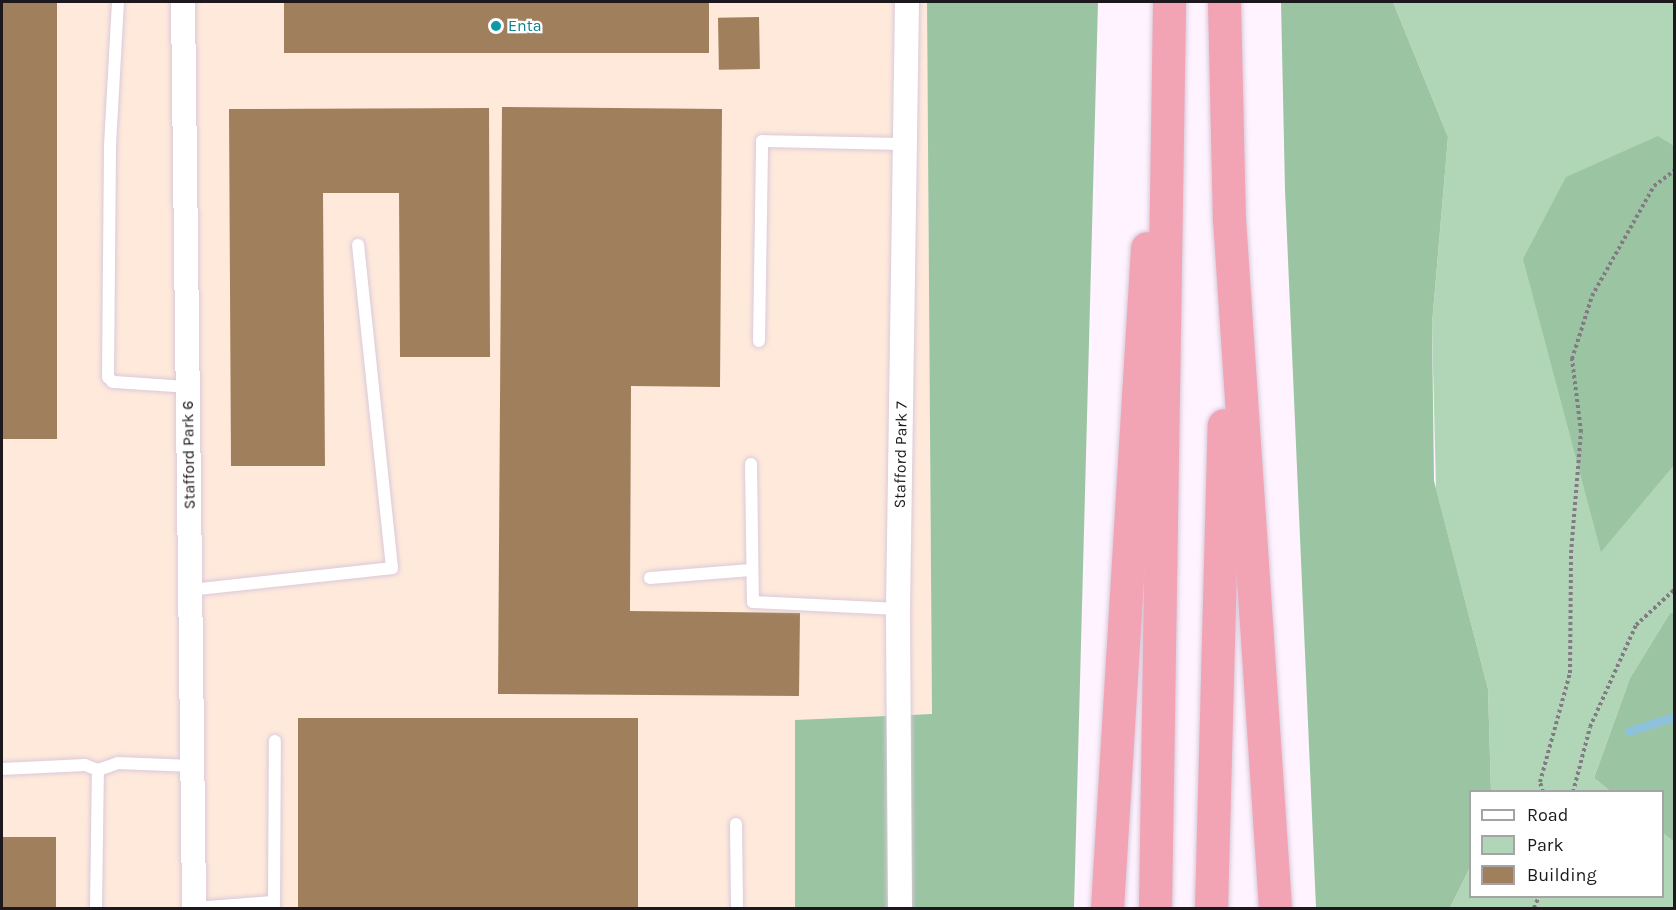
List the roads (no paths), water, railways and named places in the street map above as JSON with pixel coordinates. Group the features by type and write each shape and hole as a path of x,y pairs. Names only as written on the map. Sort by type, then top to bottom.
{"highway":[{"path":"1155,909 1169,2"},
{"path":"1224,2 1229,219 1275,909"},
{"path":"1107,909 1141,311 1170,34"},
{"path":"1211,909 1229,219"}],"street":[{"name":"Stafford Park 6","path":"183,2 194,908"},
{"name":"Stafford Park 7","path":"900,909 898,609 907,144 907,2"}],"lane":[{"path":"118,2 110,147 108,377 113,382 188,387"},
{"path":"759,341 762,141 907,144"},
{"path":"190,590 392,568 358,244"},
{"path":"751,464 753,602 898,609"},
{"path":"650,578 751,570"},
{"path":"194,908 274,905 275,741"},
{"path":"2,769 85,765 98,770 118,764 192,766"},
{"path":"96,909 98,770"},
{"path":"736,824 737,909"}],"waterway":[{"path":"1629,731 1674,717"}],"place":[{"name":"Enta","path":"496,26"}]}
